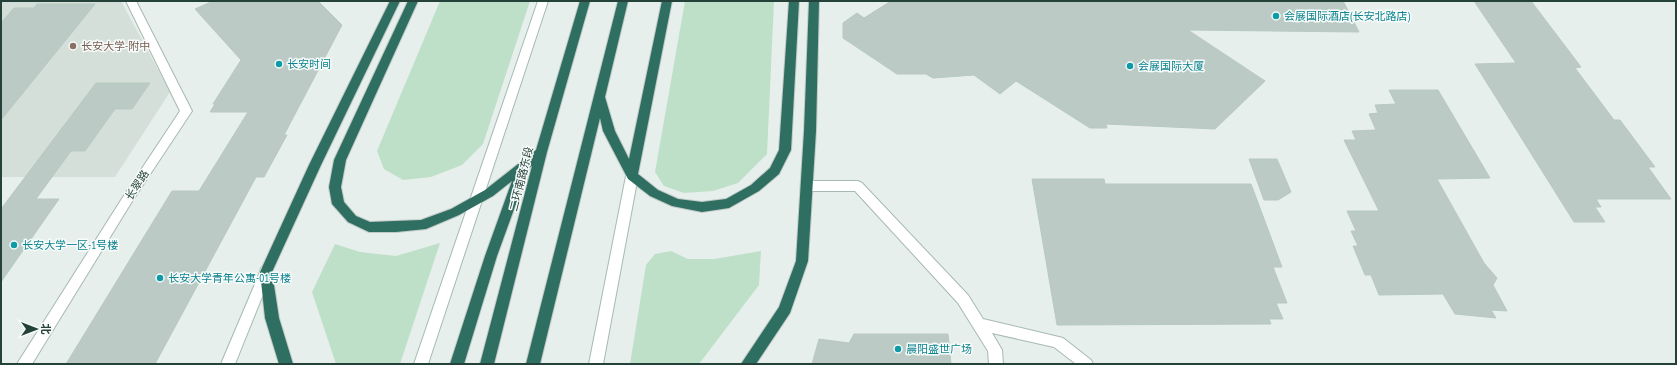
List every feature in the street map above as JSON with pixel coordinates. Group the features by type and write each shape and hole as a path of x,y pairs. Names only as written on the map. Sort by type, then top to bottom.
{"highway":[{"path":"286,364 272,318 266,272 395,1"},
{"path":"413,1 340,160 335,187 338,204 352,219 369,227 422,225 455,212 489,193 541,152"},
{"name":"二环南路东段","path":"487,364 541,152 585,1"},
{"path":"533,364 623,1"},
{"path":"632,176 667,1"},
{"path":"600,97 608,130 632,176 654,193 676,203 702,207 729,203 755,188 775,171 785,150 794,1"},
{"path":"748,364 785,309 802,261 807,186 814,1"},
{"path":"457,364 491,256 525,165"}],"main road":[{"name":"长翠路","path":"24,364 127,200 186,111 131,1"},
{"path":"420,364 543,1"},
{"path":"596,364 632,176"},
{"path":"807,186 858,186 963,299 995,350 996,364"},
{"path":"228,364 266,272"},
{"path":"979,324 1058,342 1086,364"}],"shaded area":[{"name":"长安大学-附中","path":"1,1 121,1 170,92 115,177 1,177"}],"green space":[{"path":"440,1 530,1 483,144 462,165 431,177 403,180 384,169 377,151"},
{"path":"685,1 774,1 767,154 738,183 713,191 684,193 664,186 655,172"},
{"path":"440,243 400,364 336,364 312,292 335,244 360,252 396,256"},
{"path":"671,251 688,259 714,259 761,251 759,285 699,364 630,364 646,265 655,254"}],"building":[{"path":"213,1 318,1 342,25 284,135 287,135 264,177 256,177 155,364 66,364 172,191 199,191 248,112 210,112 215,104 213,104 241,60 195,9"},
{"name":"会展国际大厦","path":"891,1 1343,1 1359,32 1188,30 1265,81 1215,129 1106,124 1107,128 1090,128 1016,81 1000,94 974,75 933,78 926,74 897,74 843,38 843,23 857,13 864,18"},
{"path":"1474,1 1531,1 1581,67 1575,68 1614,120 1620,120 1655,167 1648,167 1671,199 1596,199 1601,207 1595,207 1605,222 1574,222 1475,64 1516,63"},
{"path":"37,4 95,4 1,120 1,23 14,8 34,8"},
{"path":"96,83 150,83 132,109 115,109 85,151 71,151 36,199 59,199 1,282 1,209"},
{"path":"1389,90 1438,90 1490,178 1437,179 1484,263 1497,278 1493,285 1507,311 1491,310 1496,318 1455,314 1443,294 1379,295 1371,275 1365,275 1353,246 1358,246 1351,231 1356,231 1347,211 1379,211 1344,140 1356,140 1352,131 1376,130 1369,114 1378,113 1375,105 1396,104"},
{"path":"1249,159 1277,159 1291,192 1278,200 1264,200"},
{"path":"1032,179 1104,179 1105,184 1251,184 1282,267 1273,267 1287,303 1276,303 1283,319 1269,319 1271,324 1057,325"},
{"name":"晨阳盛世广场","path":"854,334 948,334 951,364 812,364 819,339 849,343"}],"place":[{"name":"会展国际酒店(长安北路店)","path":"1276,16"},
{"name":"长安大学-附中","path":"73,46"},
{"name":"长安时间","path":"279,64"},
{"name":"会展国际大厦","path":"1130,66"},
{"name":"长安大学一区-1号楼","path":"14,245"},
{"name":"长安大学青年公寓-01号楼","path":"160,278"},
{"name":"晨阳盛世广场","path":"898,349"}]}
